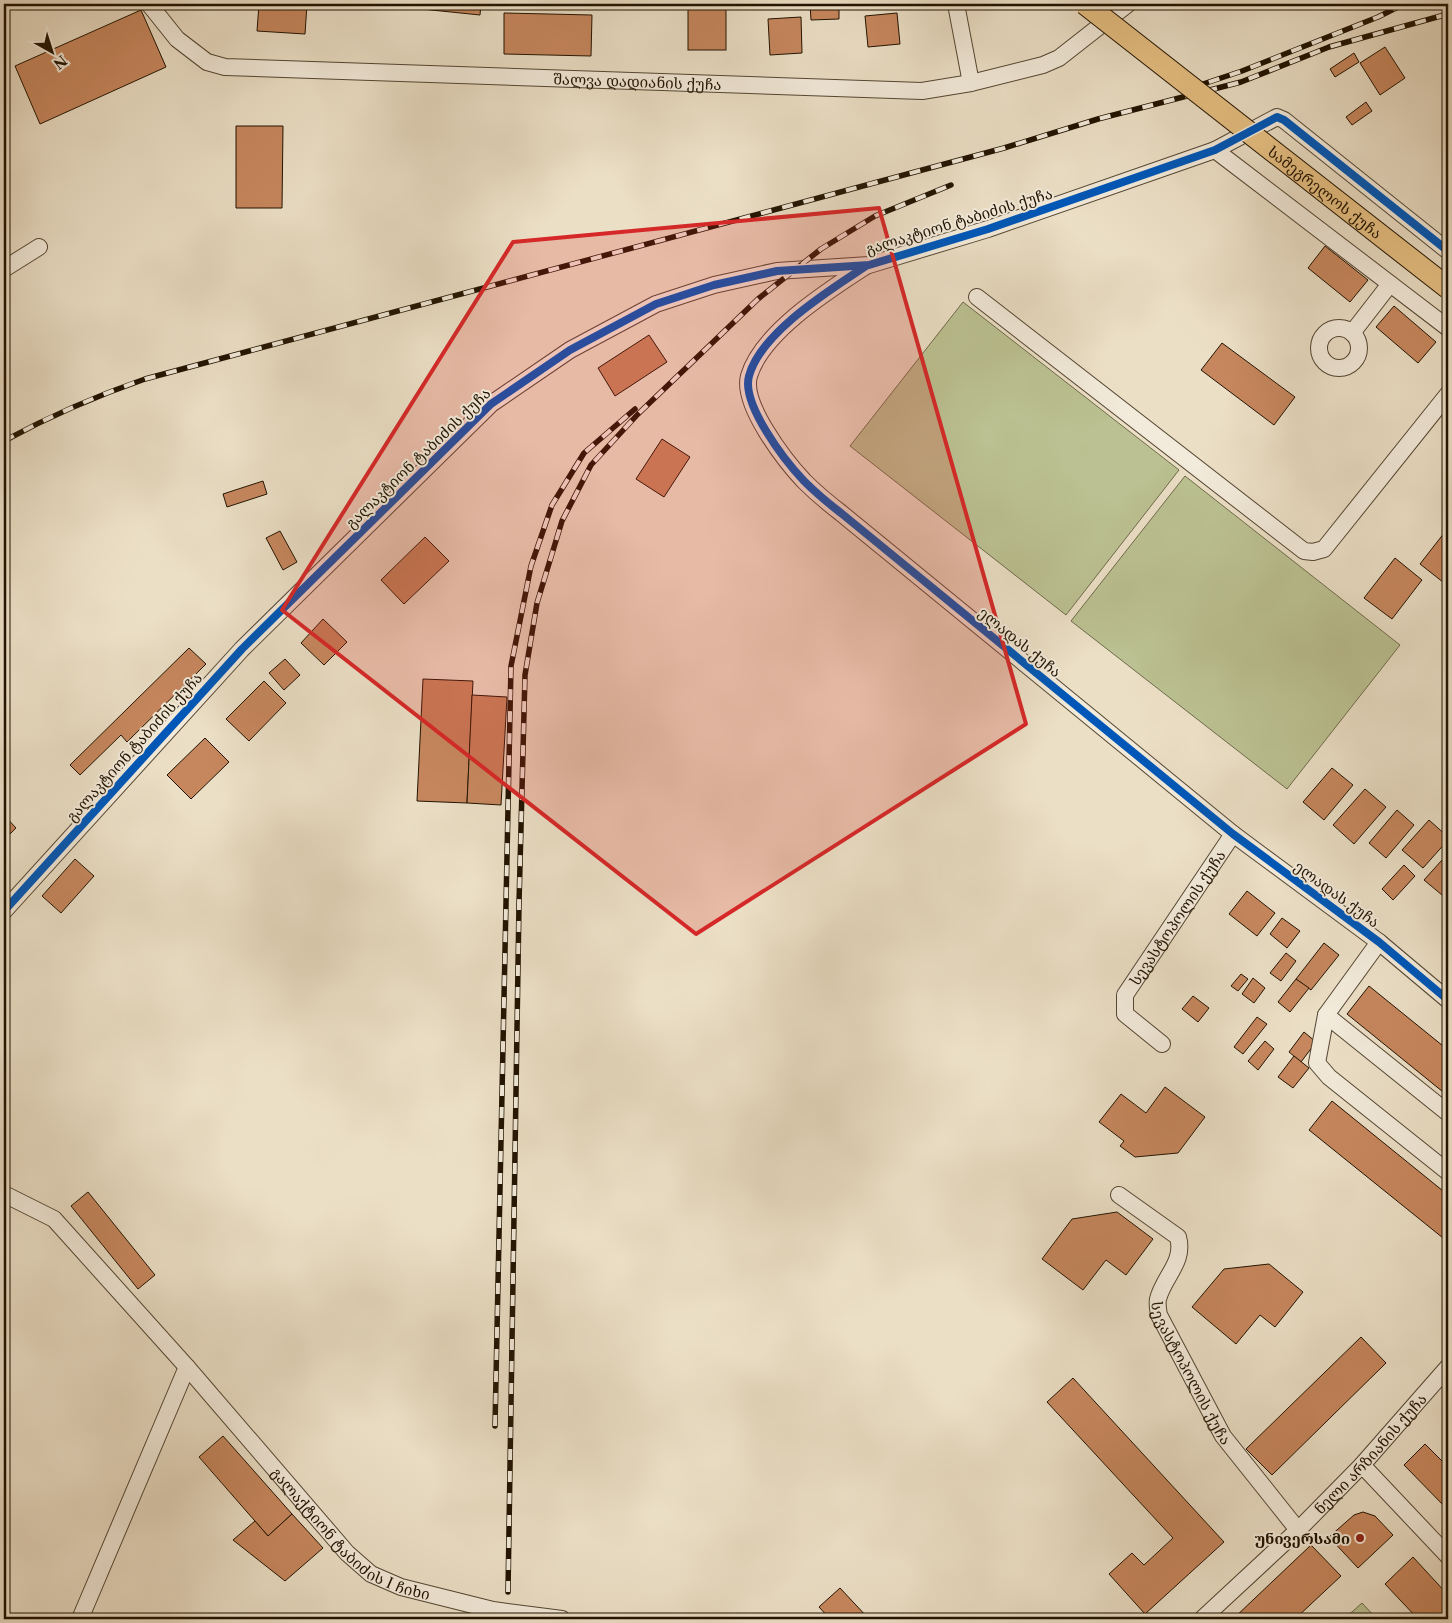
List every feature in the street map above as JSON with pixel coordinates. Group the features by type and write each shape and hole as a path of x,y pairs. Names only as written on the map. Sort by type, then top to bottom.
{"main road":[{"name":"სამეგრელოს ქუჩა","path":"1085,4 1448,288"}],"street":[{"name":"შალვა დადიანის ქუჩა","path":"149,4 177,39 207,62 239,68 922,91 971,83 1043,65 1059,58 1128,4"},
{"path":"956,4 971,83"},
{"name":"გალაკტიონ ტაბიძის ქუჩა","path":"4,911 242,650 491,404 570,350 656,304 714,285 777,271 868,265 988,229 1216,150 1277,116 1448,251"},
{"path":"1216,150 1448,328"},
{"path":"4,269 39,247"},
{"name":"ელადას ქუჩა","path":"868,265 798,314 767,345 748,377 748,390 755,411 785,459 822,498 1233,834 1379,942 1448,1000"},
{"path":"1352,333 1390,284"},
{"path":"977,297 1304,551 1313,552 1324,549 1448,394"},
{"name":"სევასტოპოლის ქუჩა","path":"1162,1044 1124,1014 1126,995 1233,834"},
{"path":"1379,942 1326,1015 1318,1062 1329,1076 1448,1172"},
{"path":"1326,1015 1448,1113"},
{"name":"გალაქტიონ ტაბიძის I ჩიხი","path":"4,1194 54,1219 187,1367 347,1553 371,1574 401,1587 493,1610 562,1619"},
{"name":"სევასტოპოლის ქუჩა","path":"1119,1195 1178,1237 1181,1247 1158,1300 1159,1315 1223,1436 1298,1530"},
{"path":"80,1619 187,1367"},
{"name":"ნელი არზიანის ქუჩა","path":"1202,1619 1298,1530 1362,1465 1448,1367"},
{"path":"1362,1465 1448,1556"}],"highlighted area":[{"path":"879,208 1026,724 696,934 282,610 513,242"}],"green space":[{"path":"963,302 1179,470 1066,615 850,446"},
{"path":"1185,476 1400,645 1287,789 1071,621"},
{"path":"1362,1603 1377,1619 1344,1619"}],"building":[{"path":"259,4 307,4 305,34 257,31"},
{"path":"373,4 481,4 480,15"},
{"path":"688,4 726,4 726,50 688,50"},
{"path":"810,4 839,4 839,19 811,20"},
{"path":"141,10 166,67 40,124 15,66"},
{"path":"504,13 592,15 591,56 504,54"},
{"path":"897,13 900,44 868,47 865,16"},
{"path":"801,17 802,53 770,55 768,19"},
{"path":"1385,47 1405,78 1380,95 1360,63"},
{"path":"1354,53 1359,62 1335,77 1330,69"},
{"path":"1366,102 1372,111 1352,125 1346,117"},
{"path":"236,126 283,126 282,208 236,208"},
{"path":"1325,246 1368,280 1350,302 1308,268"},
{"path":"1394,306 1436,342 1418,363 1376,327"},
{"path":"649,335 667,362 615,396 598,368"},
{"path":"1222,343 1295,397 1274,425 1201,370"},
{"path":"662,439 690,457 664,497 636,479"},
{"path":"263,481 267,494 227,507 223,494"},
{"path":"1448,528 1448,586 1420,564"},
{"path":"280,531 297,562 283,570 266,538"},
{"path":"425,537 449,561 404,604 381,580"},
{"path":"1395,558 1422,580 1392,619 1364,598"},
{"path":"323,619 347,642 324,665 301,643"},
{"path":"189,648 206,664 127,742 121,735 80,775 70,765"},
{"path":"285,659 300,675 284,690 269,673"},
{"path":"423,679 473,681 467,803 417,801"},
{"path":"264,681 286,703 249,741 226,719"},
{"path":"472,695 507,697 501,805 467,803"},
{"path":"205,738 229,762 191,799 167,775"},
{"path":"1332,768 1353,785 1324,820 1303,802"},
{"path":"1365,789 1386,807 1354,844 1333,825"},
{"path":"1397,810 1414,825 1386,858 1369,843"},
{"path":"4,815 16,828 4,840"},
{"path":"1429,820 1448,837 1448,840 1423,868 1402,850"},
{"path":"75,859 94,876 61,913 42,896"},
{"path":"1442,860 1448,866 1448,900 1424,880"},
{"path":"1404,865 1415,876 1393,900 1382,889"},
{"path":"1247,891 1275,913 1257,936 1229,914"},
{"path":"1282,918 1300,931 1287,948 1270,934"},
{"path":"1324,943 1339,955 1311,990 1296,979"},
{"path":"1286,953 1296,961 1281,981 1270,973"},
{"path":"1241,974 1248,979 1238,991 1231,986"},
{"path":"1253,978 1265,988 1254,1003 1242,994"},
{"path":"1296,979 1309,988 1290,1012 1278,1002"},
{"path":"1369,986 1448,1050 1448,1096 1347,1014"},
{"path":"1193,996 1209,1008 1198,1022 1182,1009"},
{"path":"1257,1017 1267,1024 1243,1054 1234,1047"},
{"path":"1304,1032 1316,1042 1301,1062 1289,1052"},
{"path":"1265,1041 1274,1049 1258,1070 1248,1061"},
{"path":"1294,1056 1309,1068 1293,1088 1278,1077"},
{"path":"1165,1087 1205,1117 1178,1153 1135,1157 1120,1146 1124,1141 1099,1122 1121,1094 1146,1113"},
{"path":"1332,1101 1448,1195 1448,1242 1309,1130"},
{"path":"88,1192 155,1275 138,1289 71,1206"},
{"path":"1117,1212 1153,1239 1126,1275 1106,1260 1083,1290 1042,1259 1072,1219"},
{"path":"1269,1264 1303,1292 1275,1327 1260,1315 1236,1344 1192,1307 1224,1269"},
{"path":"1361,1337 1386,1363 1272,1475 1246,1449"},
{"path":"1073,1378 1224,1542 1145,1614 1109,1574 1132,1553 1144,1565 1173,1538 1047,1402"},
{"path":"223,1436 292,1514 268,1536 199,1457"},
{"path":"1425,1444 1448,1467 1448,1510 1404,1465"},
{"path":"1363,1512 1375,1516 1393,1535 1358,1568 1329,1537 1354,1515"},
{"path":"292,1514 323,1548 285,1581 233,1540 255,1521 268,1536"},
{"path":"1311,1545 1341,1576 1295,1619 1234,1618"},
{"path":"1413,1557 1448,1595 1448,1619 1418,1619 1385,1584"},
{"path":"840,1588 869,1619 830,1619 819,1607"}],"railway":[{"path":"1188,89 1242,71 1378,17 1404,4"},
{"path":"4,441 73,407 145,379 1004,148 1098,119 1241,82 1329,47 1448,14"},
{"path":"508,1592 519,904 525,675 537,603 562,521 591,465 638,414 758,299 821,249 875,216 951,185"},
{"path":"495,1426 511,666 531,566 552,505 584,453 635,409"}],"cycle path":[{"path":"4,911 242,649 491,404 570,350 656,304 714,285 777,271 869,265 988,229 1215,150 1277,117 1284,120 1448,251"},
{"path":"866,266 816,300 782,328 767,344 756,360 749,376 748,388 758,416 766,432 786,460 804,481 826,501 1233,834 1379,942 1448,1000"}],"place":[{"name":"უნივერსამი","path":"1360,1538"}]}
